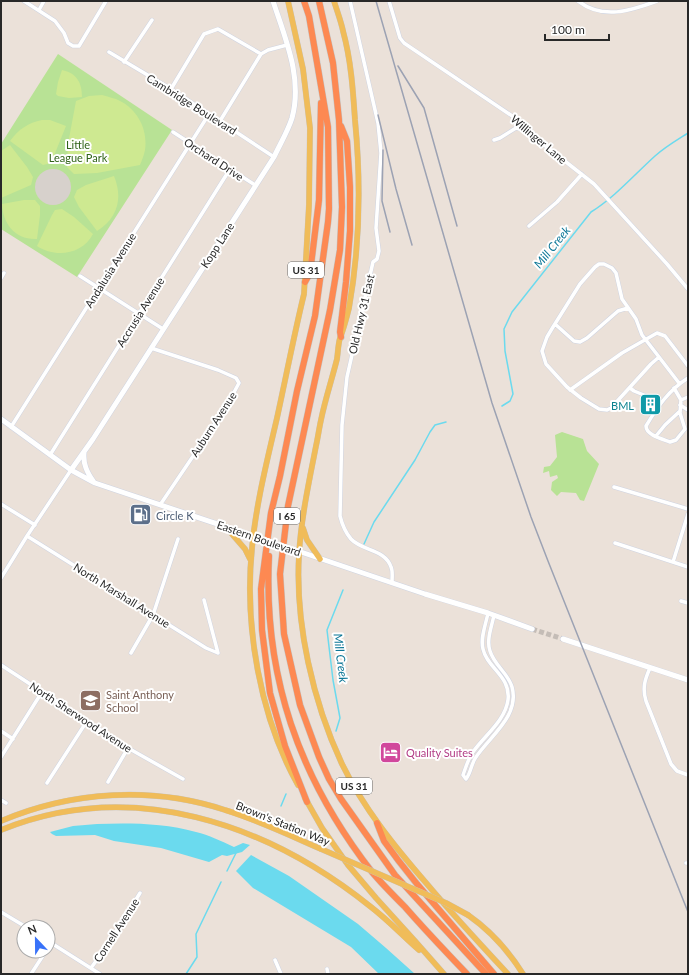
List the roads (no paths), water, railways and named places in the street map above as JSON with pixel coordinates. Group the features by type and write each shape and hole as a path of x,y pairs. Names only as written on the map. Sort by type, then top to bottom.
{"highway":[{"name":"I 65","path":"304,1 309,16 328,127 329,209 315,316 297,391 271,513 267,588 275,664 292,729 308,769 338,825 373,873 467,974"},
{"name":"I 65","path":"319,1 334,63 339,120 342,200 340,250 330,310 288,506 280,574 284,634 300,705 319,757 341,800 395,875 486,974"},
{"path":"305,282 310,273 319,200 321,87"},
{"path":"339,120 347,141 350,187 349,246 340,337"},
{"path":"271,513 261,589 262,630 265,659 270,692 277,722 307,802"},
{"path":"377,823 384,841 403,866 494,974"}],"main road":[{"name":"Kopp Lane","path":"72,470 274,157 287,130 294,106 294,78 287,45 272,1"},
{"name":"US 31","path":"288,1 303,69 310,128 310,205 304,294 259,501 251,564 252,618 256,657 262,688 280,747 291,773 322,828 348,865 444,974"},
{"name":"US 31","path":"334,1 344,32 351,72 359,158 359,208 355,259 344,333 340,337 337,357 320,422 308,482 302,526 296,551 300,607 306,646 316,696 330,735 343,765 377,823 397,850 446,907 508,974"},
{"name":"Eastern Boulevard","path":"1,419 72,470 95,483 320,559 494,615 532,629"},
{"path":"85,451 85,468 95,483"},
{"path":"225,526 245,549 251,564"},
{"path":"302,526 307,540 320,559"},
{"path":"562,639 688,680"},
{"name":"Brown's Station Way","path":"1,821 32,810 77,799 109,795 156,796 186,800 223,809 253,820 446,903 468,915 496,938 507,950 523,974"},
{"name":"Brown's Station Way","path":"1,830 46,815 96,808 146,808 177,812 209,820 265,841 300,859 326,875 371,907 430,959"}],"street":[{"path":"24,1 55,21 64,33 68,43 73,46 79,46 106,1"},
{"path":"39,10 44,1"},
{"name":"Old Hwy 31 East","path":"350,1 378,123 381,153 376,228 379,251 377,259 373,262 347,377 342,425 340,516 343,526 351,539 366,549 381,554 389,561 392,568 392,582"},
{"name":"Willinger Lane","path":"389,1 400,38 404,43 524,124 538,140 594,184 688,289"},
{"path":"578,1 584,6 610,13 632,9 657,1"},
{"path":"124,62 152,20"},
{"path":"171,89 204,34 218,29 261,54"},
{"path":"220,121 261,54 268,50 287,45"},
{"name":"Cambridge Boulevard","path":"109,52 171,89 274,157"},
{"name":"Andalusia Avenue","path":"11,427 148,208 191,144 209,114"},
{"path":"494,140 516,128 524,130 538,140"},
{"name":"Orchard Drive","path":"173,132 255,185"},
{"name":"Accrusia Avenue","path":"50,455 230,169"},
{"path":"529,226 557,202 582,174"},
{"path":"659,357 611,408 607,410 599,409 570,390 546,364 542,352 547,337 580,284 591,270 599,264 608,265 616,273 622,299 636,319 645,340 649,343 659,357 678,384"},
{"path":"1,278 4,273"},
{"path":"80,276 163,329"},
{"path":"555,324 574,341 580,342 587,338 618,311 628,308"},
{"path":"570,390 609,362 654,334 661,334 665,336 688,366"},
{"name":"Auburn Avenue","path":"151,348 218,370 236,378 239,383 225,409 160,505"},
{"path":"674,388 680,400 680,411 685,429 676,440 670,442 649,433 646,426 661,402 674,388 678,384 688,378"},
{"path":"630,388 661,402"},
{"path":"680,400 688,397"},
{"path":"680,405 688,410"},
{"path":"656,436 680,411"},
{"path":"1,578 34,525 72,470"},
{"path":"614,487 688,509"},
{"path":"1,504 34,525"},
{"path":"673,562 688,514"},
{"name":"North Marshall Avenue","path":"27,536 206,648 218,653 204,600"},
{"path":"132,653 153,615 178,539"},
{"path":"615,543 688,567"},
{"path":"681,601 688,603"},
{"path":"488,613 483,638 483,649 485,655 503,678 508,691 508,698 506,709 502,717 473,753 467,763 463,775 466,779 469,776 475,758 512,710 514,700 513,689 509,679 490,651 489,640 494,615"},
{"name":"North Sherwood Avenue","path":"1,665 128,748 183,779"},
{"path":"650,668 644,682 644,694 646,701 671,764 677,771 688,775"},
{"path":"1,757 42,692"},
{"path":"47,783 87,721"},
{"path":"1,731 12,739"},
{"path":"108,782 128,748"},
{"path":"1,800 6,803"},
{"name":"Cornell Avenue","path":"91,968 109,943 140,892"},
{"path":"1,912 16,921"},
{"path":"56,946 100,974"},
{"path":"31,974 41,959"},
{"path":"275,960 281,974"},
{"path":"327,969 328,974"}],"water":[{"path":"97,824 159,825 184,829 206,835 234,847 243,843 250,845 242,852 227,856 222,855 209,862 161,848 114,841 95,835 56,836 50,832 73,826"},
{"path":"251,855 289,876 358,924 415,974 379,974 351,947 253,888 236,871"}],"waterway":[{"name":"Mill Creek","path":"502,406 510,401 513,394 505,351 504,329 512,312 591,212 616,193 659,153 688,133"},
{"name":"Mill Creek","path":"364,544 374,522 415,460 430,432 435,425 446,422"},
{"name":"Mill Creek","path":"336,731 340,718 333,680 327,630 343,590"},
{"name":"Mill Creek","path":"281,806 286,794"},
{"name":"Mill Creek","path":"227,871 236,853"},
{"name":"Mill Creek","path":"186,974 197,957 196,934 221,882"}],"tunnel":[{"path":"532,629 563,639"}],"railway":[{"path":"376,1 492,403 531,517 688,912"},
{"path":"398,66 424,108 457,226"},
{"path":"378,115 396,189 412,245"},
{"path":"383,150 382,201 390,232"}],"place":[{"name":"BML","path":"650,405"},
{"name":"Circle K","path":"140,515"},
{"name":"Saint Anthony School","path":"90,700"},
{"name":"Quality Suites","path":"391,752"}],"park label":[{"name":"Little League Park","path":"78,150"}]}
